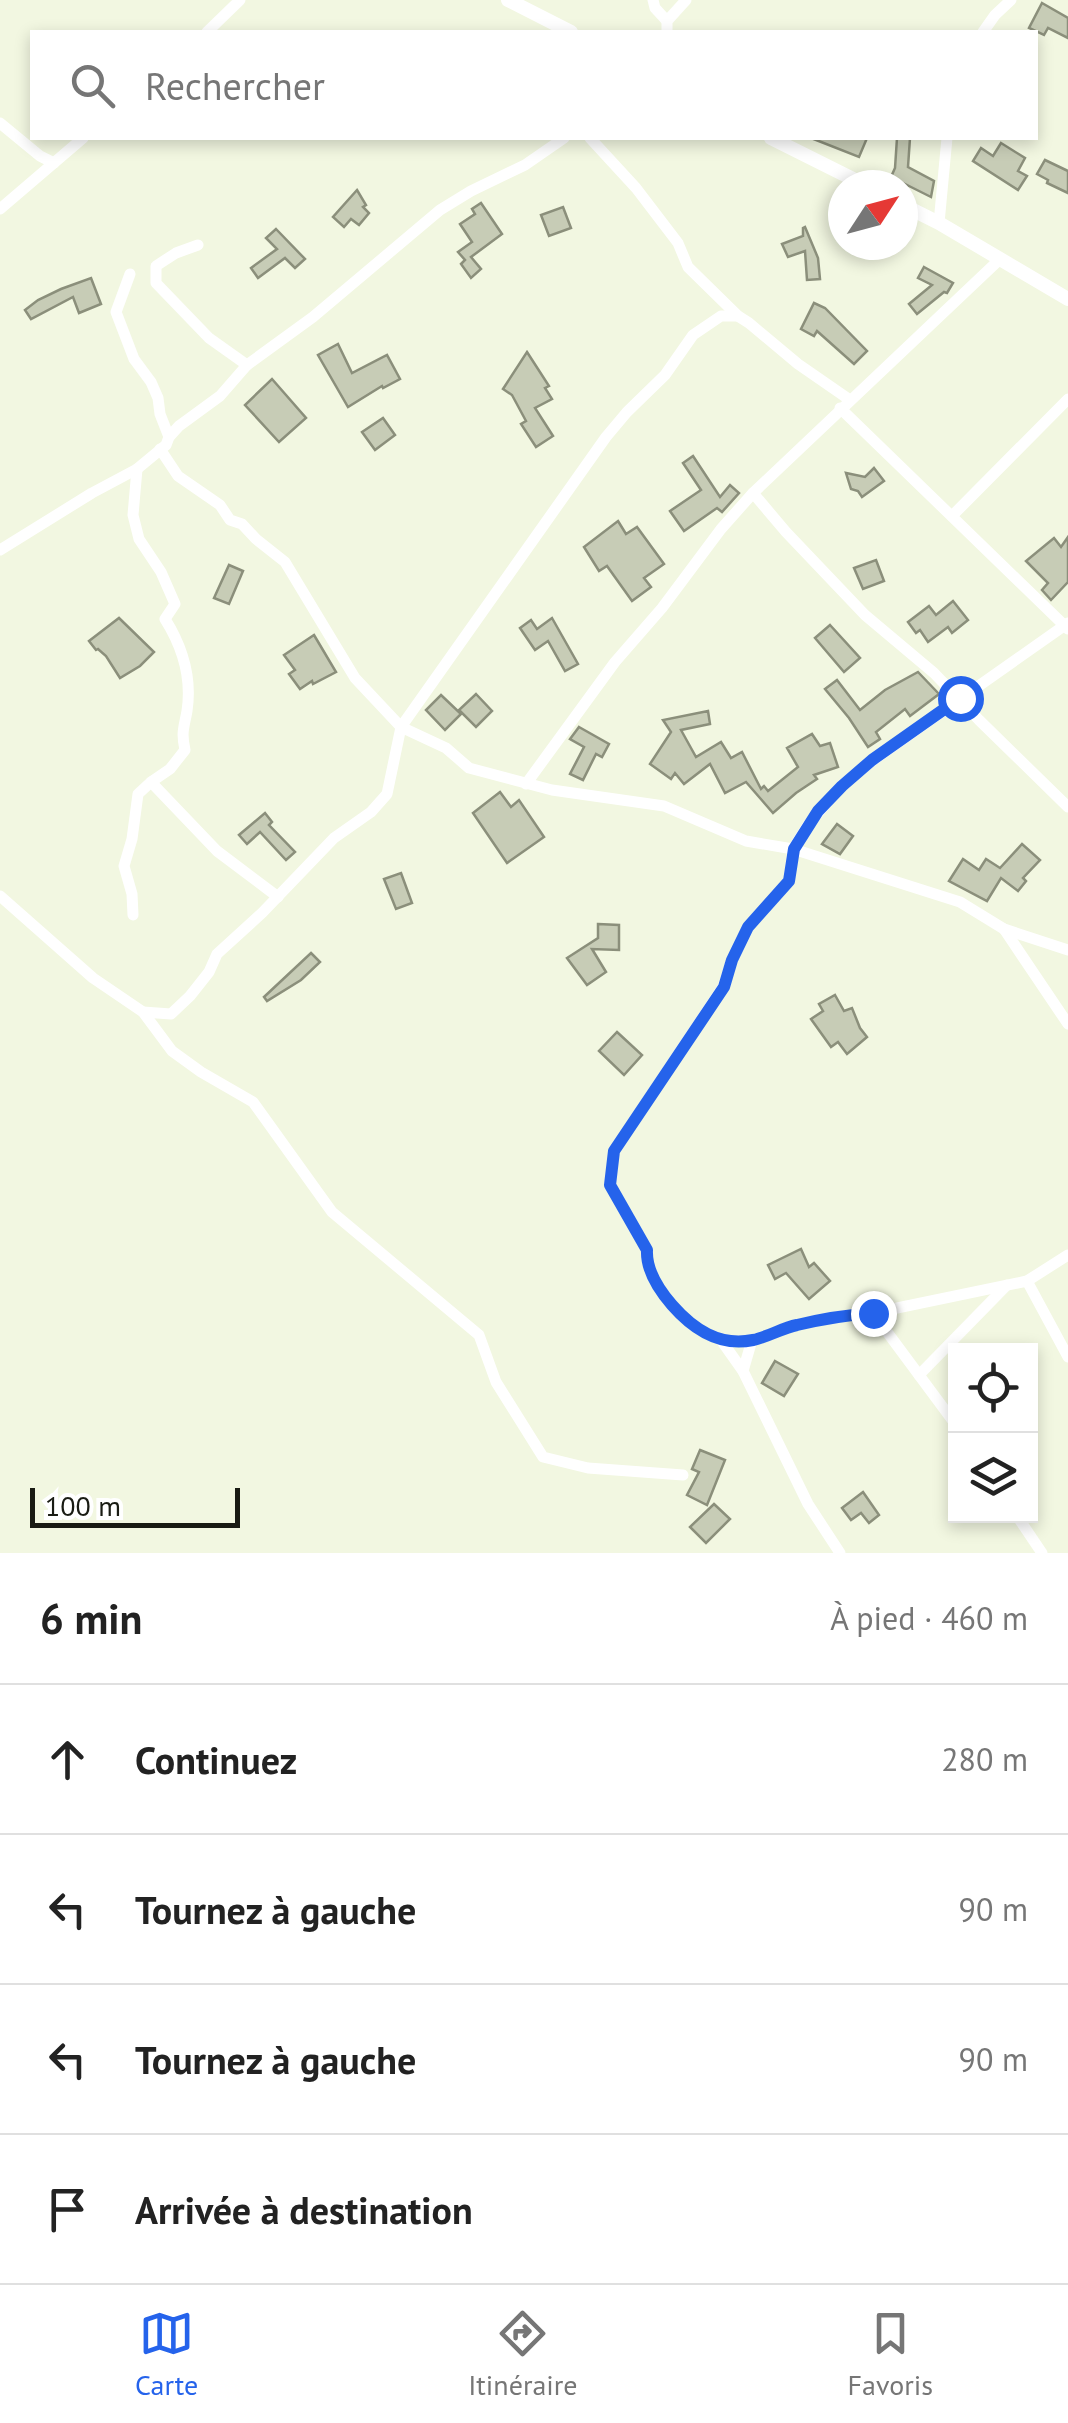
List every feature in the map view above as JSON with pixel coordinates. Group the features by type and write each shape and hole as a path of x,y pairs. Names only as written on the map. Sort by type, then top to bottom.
{"street":[{"path":"208,30 240,0"},
{"path":"508,0 567,30"},
{"path":"652,0 667,27 686,0"},
{"path":"984,30 1011,0"},
{"path":"0,122 40,156 54,162"},
{"path":"0,209 82,140"},
{"path":"0,550 137,469 166,445 179,426 220,396 247,365 314,317 440,210 470,190 525,165 561,140"},
{"path":"592,140 636,188 678,244 688,268 738,316 845,404 952,516 1067,626 872,760 818,811 794,849 789,881 748,927 724,987 614,1151 610,1185 647,1250 646,1262 662,1293 688,1323 721,1340 752,1340 792,1326 1028,1281 1068,1255"},
{"path":"775,140 834,170"},
{"path":"939,223 947,140"},
{"path":"918,212 1067,298"},
{"path":"198,244 156,266 156,283 210,338 247,365"},
{"path":"526,784 615,662 752,493 999,260"},
{"path":"130,274 116,312 134,359 158,398 168,437"},
{"path":"143,1012 170,1014 209,972 217,954 334,838 372,812 387,794 400,727 606,437 664,374 692,335 721,316 738,316"},
{"path":"952,516 1068,399"},
{"path":"160,449 178,476 220,505 230,520 242,524 285,562 355,678 400,727 446,748 469,768 526,784 664,806 746,840 794,849 960,902 1004,929 1068,950"},
{"path":"133,916 124,866 138,794 170,769 185,750 181,732 188,708 185,659 165,619 175,604 161,572 139,539 133,514 137,469"},
{"path":"752,493 865,614 934,673 1068,806"},
{"path":"150,782 217,850 278,897"},
{"path":"0,896 92,978 143,1012 172,1050 253,1102 332,1212 479,1336 496,1382 543,1456 588,1468 682,1476"},
{"path":"1004,929 1068,1024"},
{"path":"1028,1281 1068,1357"},
{"path":"919,1375 1006,1285"},
{"path":"873,1313 948,1414"},
{"path":"721,1340 743,1371 808,1504 840,1553"},
{"path":"743,1371 752,1340"},
{"path":"1022,1523 1042,1553"}],"building":[{"path":"1042,3 1068,18 1068,38 1048,28 1044,35 1029,28"},
{"path":"816,140 866,140 859,157"},
{"path":"897,140 910,140 908,167 914,170 894,170"},
{"path":"1001,143 1025,158 1018,171 1027,176 1018,190 973,161 981,148 993,156"},
{"path":"1045,160 1068,171 1068,193 1037,174"},
{"path":"918,172 934,181 931,197 918,190"},
{"path":"357,190 369,213 359,225 351,219 344,227 333,217"},
{"path":"481,203 502,234 471,257 481,269 471,278 458,252 472,242 460,224 475,214 472,209"},
{"path":"563,207 571,228 549,236 541,215"},
{"path":"805,227 818,258 820,279 807,280 805,251 788,257 782,244 803,236"},
{"path":"276,229 305,259 295,268 285,258 258,278 251,268 277,249 266,238"},
{"path":"924,267 953,283 947,293 917,314 909,304 932,285 918,278"},
{"path":"91,278 101,304 79,313 73,297 31,319 25,310 38,300"},
{"path":"814,303 825,308 867,351 854,364 817,331 814,336 801,329"},
{"path":"338,344 352,373 387,355 400,379 348,407 318,355"},
{"path":"527,352 549,386 545,388 552,399 535,408 553,436 536,447 521,424 526,421 512,395 503,389"},
{"path":"272,379 306,418 279,442 245,405"},
{"path":"383,418 395,435 375,450 362,432"},
{"path":"693,456 720,497 730,485 739,493 722,512 717,508 684,531 670,511 701,490 683,463"},
{"path":"874,468 884,481 862,497 851,489 846,473 865,477"},
{"path":"618,521 626,534 637,527 664,564 644,578 651,587 632,601 607,566 599,571 584,547"},
{"path":"1068,537 1068,582 1051,600 1042,590 1048,583 1026,561 1054,538 1061,547"},
{"path":"876,560 884,581 863,589 854,568"},
{"path":"229,565 243,571 229,604 214,598"},
{"path":"953,601 968,620 952,633 948,627 928,642 908,622 929,606 936,615"},
{"path":"119,618 154,652 120,678 106,656 89,641"},
{"path":"552,618 578,664 565,671 548,641 535,650 520,628 531,620 537,629"},
{"path":"830,625 860,658 844,672 815,638"},
{"path":"314,635 336,672 300,689 289,674 295,670 284,655"},
{"path":"918,672 939,694 910,716 905,709 876,732 880,739 868,747 825,689 837,680 860,710 885,690"},
{"path":"476,694 492,711 476,727 459,710"},
{"path":"441,695 461,714 445,730 426,710"},
{"path":"708,711 710,724 681,730 696,757 721,742 731,758 742,752 761,789 764,786 768,791 798,767 787,748 812,734 820,746 830,743 838,767 814,775 817,779 773,813 746,782 725,793 710,764 684,784 675,773 671,779 650,764 671,732 663,720"},
{"path":"579,727 609,744 602,757 596,754 583,780 570,774 584,747 570,739"},
{"path":"500,792 511,807 519,800 544,837 507,863 473,813"},
{"path":"265,813 272,822 269,825 295,852 286,860 260,832 247,844 239,835"},
{"path":"837,824 853,836 840,854 822,844"},
{"path":"1022,844 1040,860 1023,878 1026,881 1018,891 1001,878 987,901 949,881 963,859 979,870 986,859 1000,868"},
{"path":"401,873 412,903 396,909 384,879"},
{"path":"598,924 619,925 619,950 592,949 606,972 587,985 567,958 598,938"},
{"path":"311,953 320,962 301,980 267,1001 264,997"},
{"path":"835,995 844,1011 852,1008 867,1037 847,1054 838,1042 831,1047 811,1019 823,1011 819,1004"},
{"path":"617,1032 642,1055 624,1075 599,1051"},
{"path":"801,1249 809,1267 814,1263 830,1281 809,1299 786,1273 775,1279 768,1265"},
{"path":"775,1361 798,1374 784,1396 762,1383"},
{"path":"700,1450 725,1460 707,1505 687,1495 699,1472 692,1469"},
{"path":"863,1492 879,1515 869,1523 861,1513 851,1520 842,1508"},
{"path":"714,1504 730,1519 706,1543 690,1527"}],"route":[{"path":"873,1313 792,1326 752,1340 721,1340 688,1323 662,1293 646,1262 647,1250 637,1229 610,1185 614,1151 724,987 748,927 789,881 794,849 818,811 872,760 960,698"}]}
